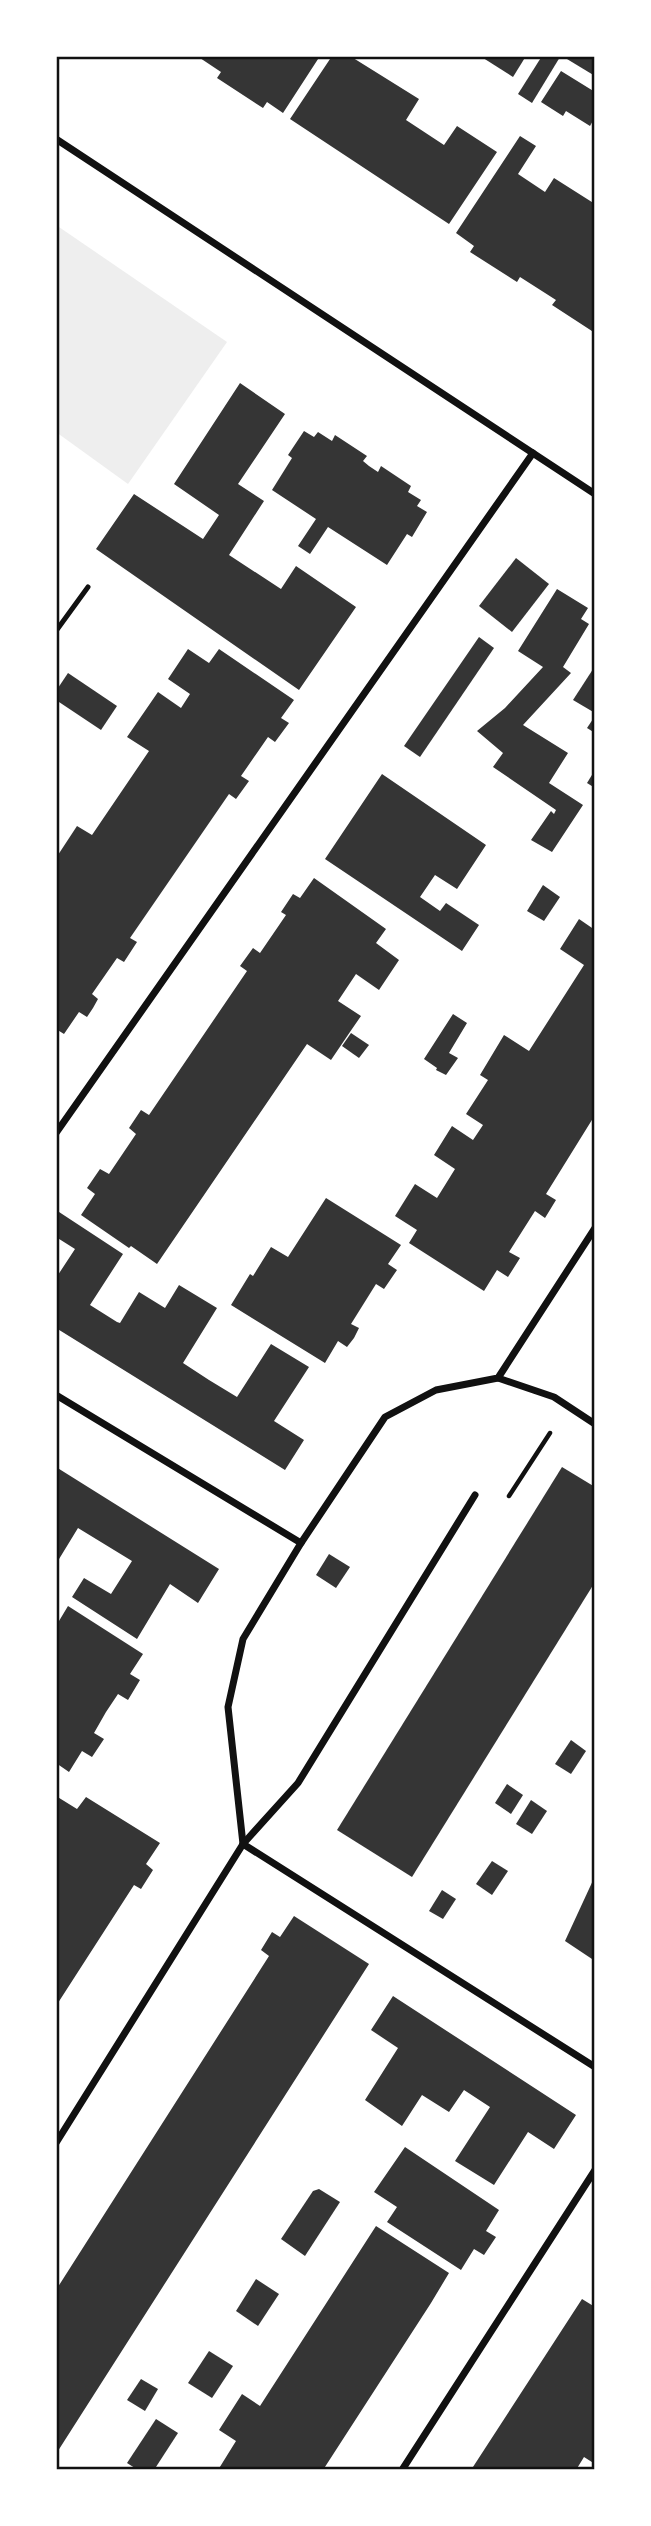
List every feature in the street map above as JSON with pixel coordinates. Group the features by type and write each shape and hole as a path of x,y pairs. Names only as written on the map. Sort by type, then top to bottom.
{"street":[{"path":"56,139 595,494"},
{"path":"56,1133 533,453"},
{"path":"498,1378 595,1227"},
{"path":"243,1844 228,1707 243,1639 385,1417 436,1390 498,1378 554,1396 595,1424"},
{"path":"56,1395 302,1543"},
{"path":"56,2143 243,1844 298,1783 475,1495"},
{"path":"243,1844 595,2067"},
{"path":"402,2470 595,2170"}],"lane":[{"path":"56,631 88,587"}],"path":[{"path":"475,1495 500,1511 567,1405"}],"shaded area":[{"path":"56,225 227,342 128,484 56,432"}],"building":[{"path":"197,56 320,56 283,113 267,102 263,108 217,78 221,72"},
{"path":"332,56 350,56 419,99 406,120 444,145 457,126 497,152 449,224 290,119"},
{"path":"480,56 526,56 513,77"},
{"path":"542,56 560,57 532,103 518,94"},
{"path":"562,56 595,56 595,76"},
{"path":"561,71 595,92 595,117 590,126 566,111 563,116 541,102"},
{"path":"520,136 536,146 518,174 545,192 554,178 595,204 595,333 552,305 556,300 520,277 517,282 470,252 474,246 456,233"},
{"path":"240,383 285,414 238,484 264,501 229,555 281,589 296,566 356,607 299,690 96,549 134,494 203,539 219,515 174,484"},
{"path":"304,431 314,437 318,432 332,441 335,435 367,456 363,461 369,466 378,472 381,466 411,486 408,492 421,500 417,506 427,512 412,537 407,534 387,565 328,527 310,554 298,546 316,519 272,490 292,458 288,455"},
{"path":"516,558 549,584 512,632 479,606"},
{"path":"557,589 588,608 581,619 589,624 563,667 571,673 523,725 568,753 549,783 583,805 552,852 531,840 551,811 554,814 556,810 493,767 503,753 477,731 505,708 543,667 518,651"},
{"path":"479,637 494,648 420,757 404,746"},
{"path":"188,649 209,663 219,649 294,700 281,718 289,723 275,742 268,737 241,776 249,781 236,799 229,794 130,938 137,942 124,962 117,958 92,994 98,999 87,1017 79,1012 64,1034 56,1029 56,858 77,826 92,835 149,751 127,737 158,692 181,708 190,694 168,679"},
{"path":"595,666 595,713 573,700"},
{"path":"68,673 117,706 101,730 56,700 56,691"},
{"path":"595,716 595,733 587,728"},
{"path":"595,770 595,788 587,783"},
{"path":"382,774 486,845 457,889 435,875 420,897 440,911 446,903 479,925 462,951 325,859"},
{"path":"314,878 386,929 376,943 399,960 379,990 356,974 338,1001 361,1016 331,1060 307,1044 157,1264 81,1215 95,1194 87,1188 100,1169 109,1174 136,1134 129,1128 141,1110 149,1115 247,971 240,966 253,948 260,953 286,915 281,912 293,894 300,898"},
{"path":"543,885 560,897 544,921 527,911"},
{"path":"579,919 595,930 595,1115 546,1194 556,1200 545,1218 535,1211 509,1252 520,1258 508,1277 497,1270 484,1291 409,1243 417,1230 395,1216 415,1184 437,1198 455,1169 434,1155 452,1126 473,1140 483,1125 466,1114 488,1080 480,1075 504,1035 529,1051 584,965 560,949"},
{"path":"453,1014 467,1023 449,1053 458,1058 446,1075 424,1059"},
{"path":"351,1033 369,1045 359,1058 342,1046"},
{"path":"326,1198 401,1245 388,1264 397,1270 384,1289 376,1284 351,1324 359,1328 354,1338 347,1347 338,1341 325,1363 231,1305 271,1247 288,1257"},
{"path":"56,1210 123,1254 90,1305 117,1322 120,1323 139,1292 165,1308 179,1285 217,1308 183,1363 209,1380 237,1397 271,1344 309,1367 274,1421 304,1440 285,1470 56,1328 56,1278 75,1249 56,1237"},
{"path":"56,1467 219,1569 198,1603 170,1584 137,1639 72,1597 84,1578 111,1594 132,1561 78,1528 56,1564"},
{"path":"562,1467 595,1487 595,1582 412,1877 337,1830"},
{"path":"329,1554 350,1567 336,1588 316,1575"},
{"path":"68,1606 143,1654 130,1674 140,1680 128,1700 118,1694 94,1733 104,1739 92,1757 82,1751 69,1772 56,1763 56,1626"},
{"path":"571,1740 586,1751 571,1774 555,1764"},
{"path":"507,1784 523,1795 511,1814 495,1803"},
{"path":"56,1796 77,1809 86,1797 160,1843 146,1864 153,1870 141,1889 134,1885 56,2006 58,1841"},
{"path":"531,1800 547,1811 532,1834 516,1824"},
{"path":"492,1861 508,1871 492,1895 476,1884"},
{"path":"595,1876 595,1961 565,1941"},
{"path":"442,1890 456,1899 443,1919 429,1911"},
{"path":"294,1916 369,1964 56,2454 56,2290 269,1956 261,1950 272,1932 280,1937"},
{"path":"393,1996 576,2115 554,2149 528,2132 494,2185 455,2161 490,2107 464,2090 449,2112 422,2095 402,2126 365,2100 398,2048 371,2030"},
{"path":"405,2147 499,2210 486,2231 496,2237 484,2255 474,2249 461,2270 387,2222 397,2207 374,2192"},
{"path":"319,2189 340,2202 305,2256 281,2239 313,2191"},
{"path":"376,2226 449,2273 323,2470 218,2470 236,2441 219,2430 242,2394 260,2406"},
{"path":"256,2279 279,2294 258,2326 236,2311"},
{"path":"582,2299 595,2307 595,2464 584,2457 576,2470 471,2470"},
{"path":"209,2351 233,2366 212,2398 188,2383"},
{"path":"141,2379 158,2389 145,2411 127,2400"},
{"path":"156,2419 178,2433 154,2470 138,2470 127,2463"}]}
